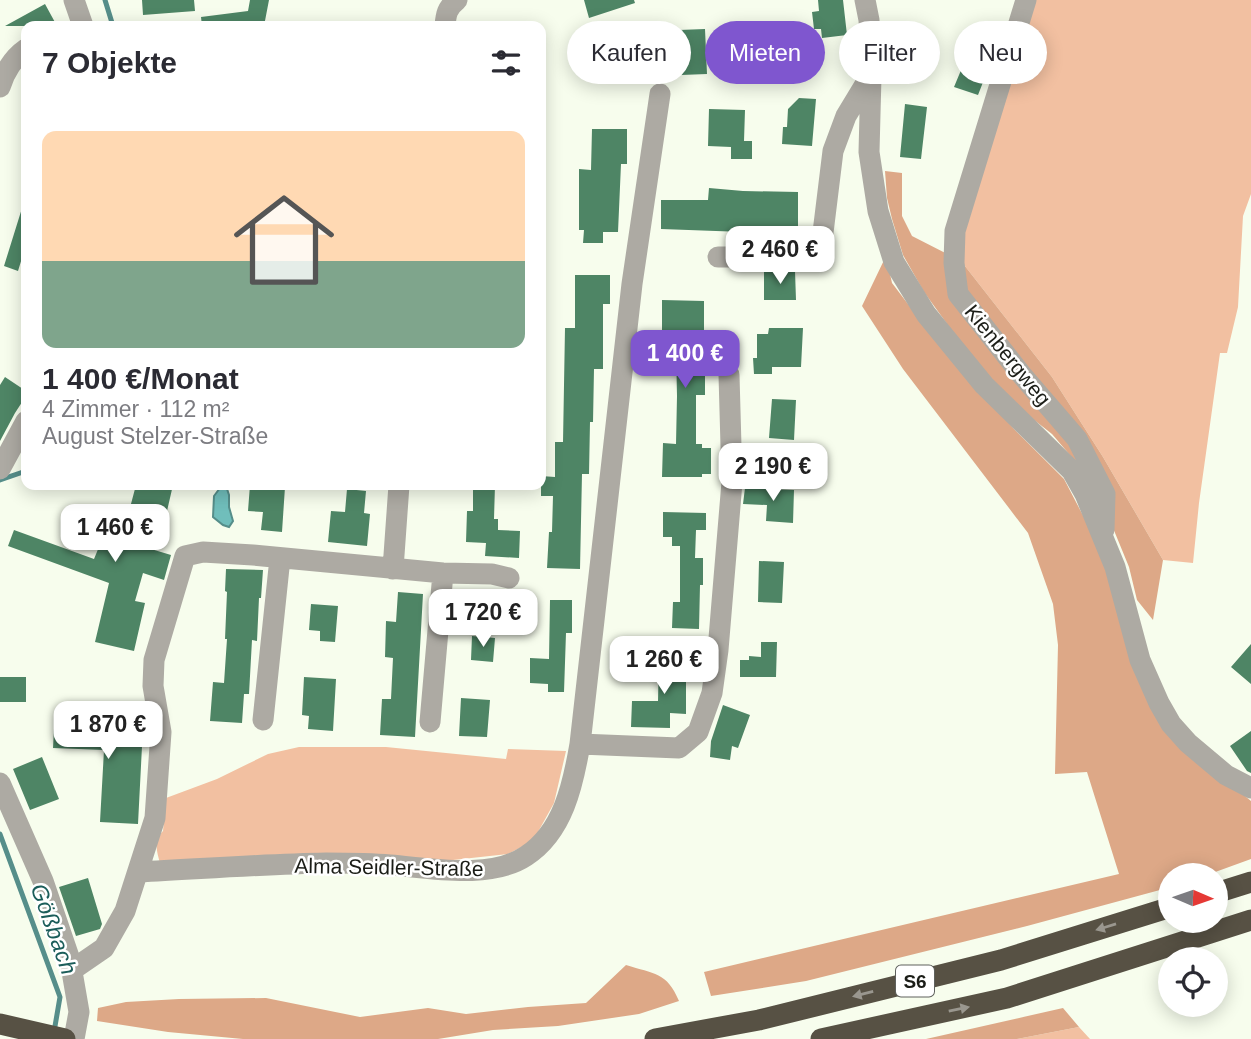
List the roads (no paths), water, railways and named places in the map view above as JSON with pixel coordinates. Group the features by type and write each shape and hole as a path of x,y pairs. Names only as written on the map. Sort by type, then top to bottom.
{"highway":[{"path":"1228,889 1251,882"},
{"name":"S6","path":"655,1039 759,1020 1001,960 1158,911"},
{"name":"S6","path":"821,1039 1007,998 1251,920"},
{"path":"2,1024 65,1039"}],"street":[{"path":"74,0 77,21"},
{"path":"446,21 450,6 457,0"},
{"name":"Kienbergweg","path":"865,0 869,21"},
{"name":"Kienbergweg","path":"1026,0 955,231 954,263 958,294 1077,439 1105,494 1104,539"},
{"path":"0,87 7,69 21,52"},
{"path":"718,257 820,257 833,151 846,116 866,84"},
{"name":"Kienbergweg","path":"871,84 869,152 878,211 894,262 926,314 984,385 1072,471 1115,566 1140,660 1171,724 1188,743 1226,775 1251,788"},
{"name":"Alma Seidler-Straße","path":"139,872 325,863 475,870 499,867 525,857 547,838 560,816 575,773 580,744 632,284 660,94"},
{"path":"580,744 680,748 698,732 712,693 718,650 732,482 729,376"},
{"path":"2,465 21,430"},
{"path":"393,569 399,490"},
{"path":"72,970 104,948 125,911 155,818 161,732 153,686 154,660 185,556 203,552 443,573 492,574 509,578"},
{"path":"263,720 280,558"},
{"path":"430,722 443,573"},
{"path":"0,783 43,881 72,970 79,1012 74,1039"}],"water":[{"path":"218,490 227,490 233,521 229,527 213,517 214,496"}],"waterway":[{"name":"Gößbach","path":"105,0 111,21"},
{"name":"Gößbach","path":"0,480 21,473"},
{"name":"Gößbach","path":"0,834 60,997 54,1032"}]}
